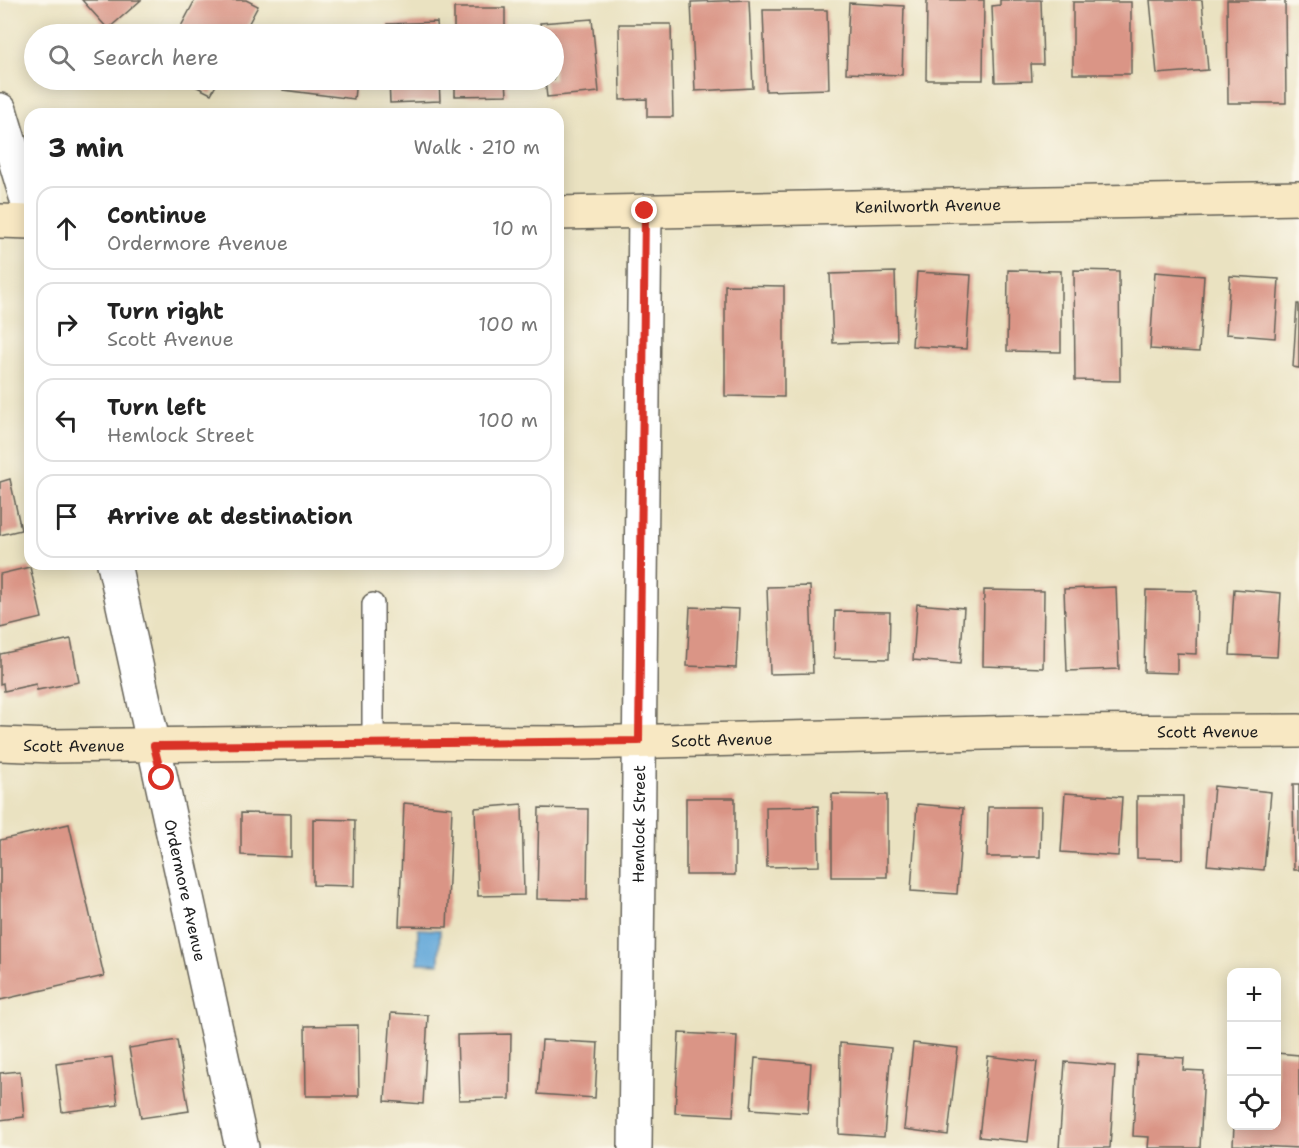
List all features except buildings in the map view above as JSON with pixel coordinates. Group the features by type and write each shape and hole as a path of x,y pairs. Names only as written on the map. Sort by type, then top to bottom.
{"main road":[{"name":"Kenilworth Avenue","path":"564,213 1299,198"},
{"path":"0,221 24,222"},
{"name":"Scott Avenue","path":"0,744 154,746 639,741 1026,732 1299,731"}],"street":[{"path":"0,110 24,190"},
{"name":"Hemlock Street","path":"635,1148 645,211"},
{"name":"Ordermore Avenue","path":"115,570 242,1148"}],"lane":[{"path":"373,604 373,742"}],"water":[{"path":"418,929 440,930 439,964 418,963"}],"route":[{"path":"162,778 154,746 361,742 639,741 645,211"}]}
